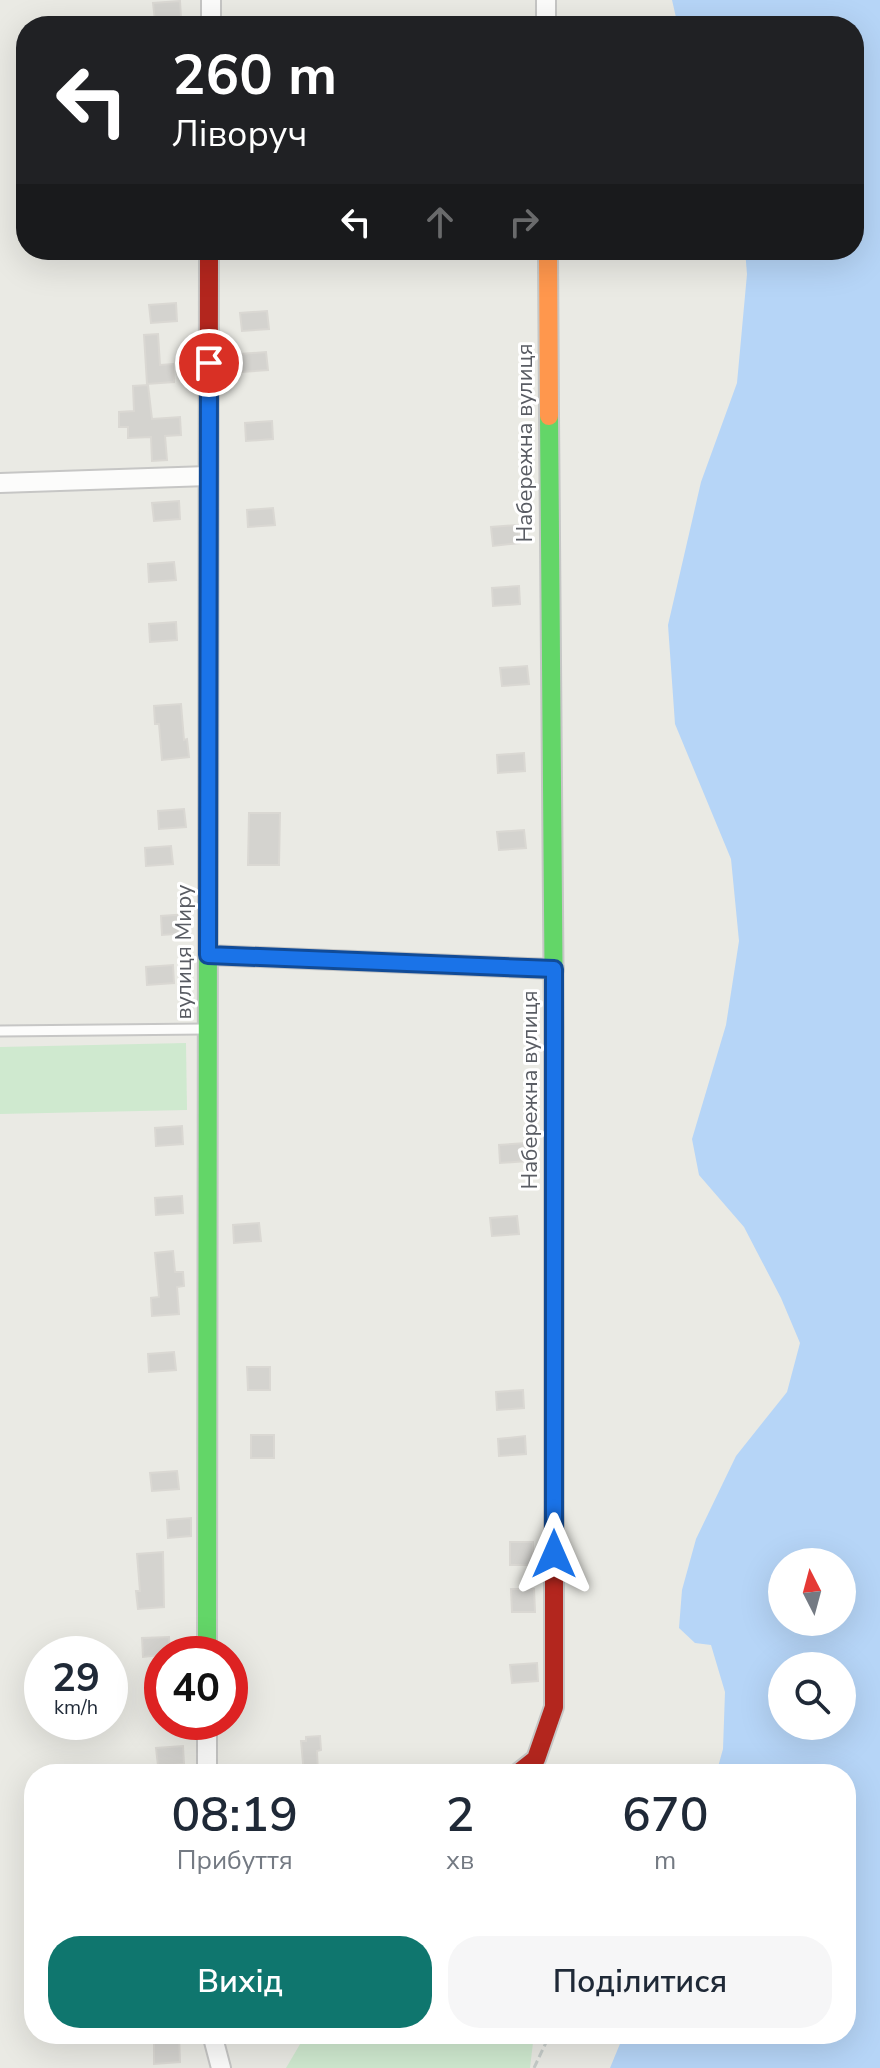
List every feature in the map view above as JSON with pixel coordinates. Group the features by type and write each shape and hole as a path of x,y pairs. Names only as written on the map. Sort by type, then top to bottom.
{"street":[{"name":"вулиця Миру","path":"207,1636 209,260"},
{"name":"Набережна вулиця","path":"536,1759 554,1707 554,969 548,260"},
{"path":"0,483 208,476"},
{"path":"208,955 554,969"},
{"path":"207,1740 207,1764"},
{"path":"530,1764 536,1759"},
{"path":"215,2044 221,2068"}],"lane":[{"path":"0,1031 208,1029"}],"path":[{"path":"536,1759 551,1764"},
{"path":"534,2068 545,2044"}],"green space":[{"path":"186,1043 187,1110 0,1114 0,1047"},
{"path":"300,2044 533,2044 530,2068 286,2068"}],"water":[{"path":"672,0 880,0 880,2068 610,2068 620,2044 856,2044 856,1764 719,1764 723,1749 725,1692 711,1645 695,1643 679,1628 682,1590 696,1539 736,1456 787,1392 800,1343 781,1298 744,1227 699,1175 692,1139 726,1025 739,941 731,859 675,724 668,625 701,482 737,383 746,260 864,260 864,16 676,16"}],"building":[{"path":"180,1 181,16 154,16 153,3"},
{"path":"176,303 177,321 151,323 149,305"},
{"path":"267,311 269,329 242,331 240,313"},
{"path":"158,334 160,365 173,364 174,382 147,384 144,335"},
{"path":"266,352 268,370 241,372 240,354"},
{"path":"148,385 152,419 180,417 181,435 165,436 167,460 152,461 151,437 128,438 128,427 119,427 119,412 134,411 133,386"},
{"path":"272,421 273,439 246,441 245,423"},
{"path":"179,501 180,519 154,521 152,503"},
{"path":"273,508 275,525 248,527 247,510"},
{"path":"518,525 520,543 493,546 491,527"},
{"path":"174,562 176,580 149,582 148,564"},
{"path":"519,586 520,604 493,606 492,588"},
{"path":"176,622 177,640 150,642 149,624"},
{"path":"527,666 529,684 502,686 500,668"},
{"path":"181,704 184,740 187,739 189,757 162,760 154,706"},
{"path":"524,753 525,771 498,773 497,755"},
{"path":"184,809 186,827 159,829 158,811"},
{"path":"249,813 280,813 279,865 248,865"},
{"path":"524,830 526,848 499,850 497,832"},
{"path":"171,846 173,864 146,866 145,848"},
{"path":"188,914 189,933 162,935 161,916"},
{"path":"173,965 174,983 147,985 146,967"},
{"path":"182,1126 183,1144 156,1146 155,1128"},
{"path":"526,1143 527,1161 500,1163 499,1145"},
{"path":"182,1196 183,1213 156,1215 155,1198"},
{"path":"517,1216 519,1234 492,1236 490,1218"},
{"path":"259,1223 261,1241 234,1243 233,1225"},
{"path":"173,1251 175,1272 183,1272 184,1286 177,1287 179,1314 152,1316 151,1298 159,1297 155,1253"},
{"path":"174,1352 176,1370 149,1372 148,1354"},
{"path":"247,1367 270,1367 270,1390 248,1390"},
{"path":"523,1390 524,1408 497,1410 496,1392"},
{"path":"251,1435 274,1435 274,1458 251,1458"},
{"path":"525,1436 526,1454 499,1456 498,1439"},
{"path":"177,1471 179,1489 152,1491 150,1473"},
{"path":"191,1518 191,1536 168,1538 167,1520"},
{"path":"510,1542 533,1542 533,1565 510,1565"},
{"path":"163,1552 164,1607 138,1609 137,1554"},
{"path":"511,1589 534,1589 535,1612 512,1612"},
{"path":"537,1663 538,1681 512,1683 510,1665"},
{"path":"320,1736 318,1764 303,1764 301,1741 306,1741 306,1737"},
{"path":"183,1746 184,1764 158,1764 156,1748"},
{"path":"154,2044 179,2044 180,2062 154,2064"}],"traffic: fast":[{"path":"549,416 554,1029"},
{"path":"207,1636 208,876"}],"traffic: slow":[{"path":"548,260 549,416"},
{"path":"554,1029 554,1535"}],"traffic: jam":[{"path":"208,876 209,260"},
{"path":"530,1764 536,1759 554,1707 554,1535"}],"route":[{"path":"209,363 208,955 554,969 554,1554"}]}
